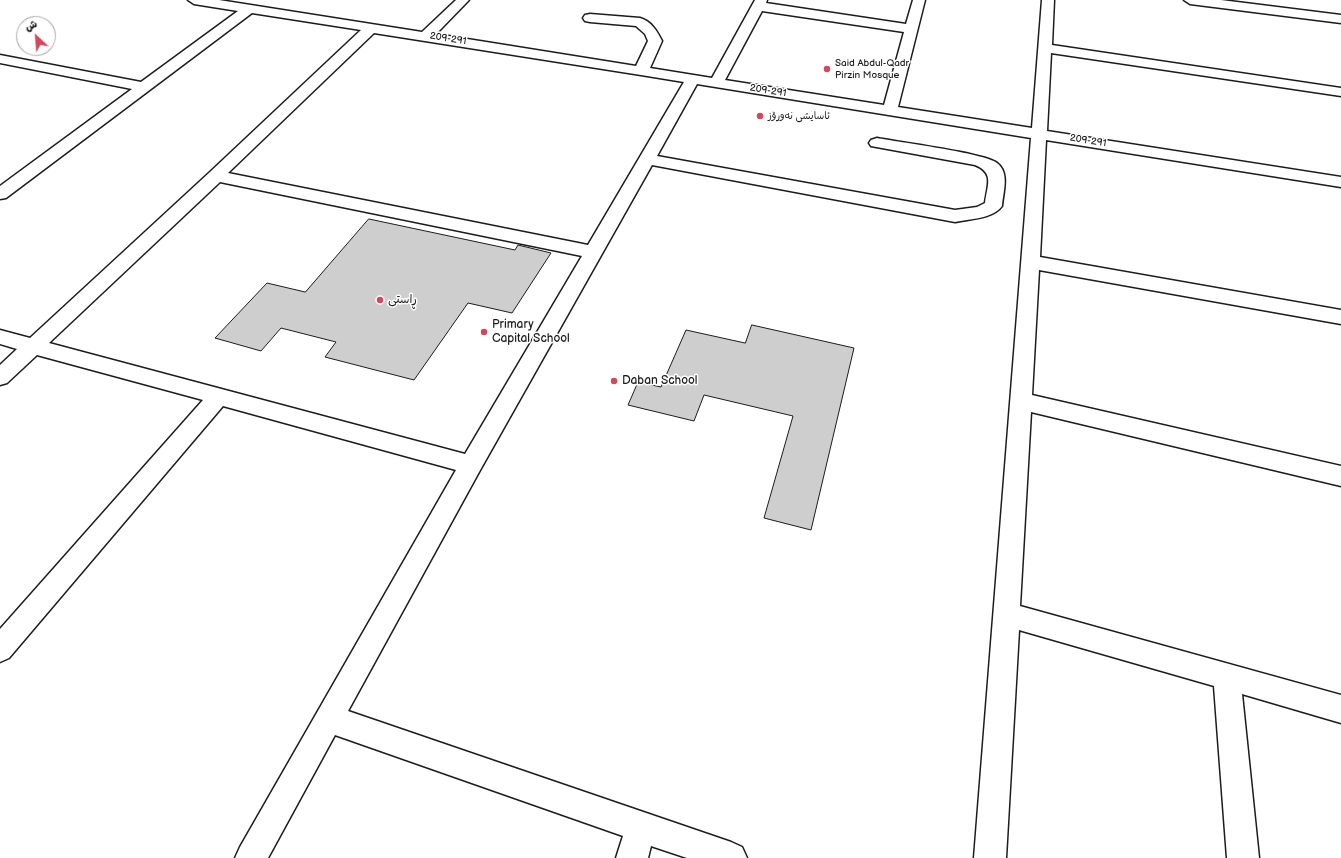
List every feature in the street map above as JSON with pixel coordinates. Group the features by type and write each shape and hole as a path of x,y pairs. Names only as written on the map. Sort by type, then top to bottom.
{"street":[{"name":"209-291","path":"194,0 1341,182"},
{"path":"426,36 463,0"},
{"path":"890,110 919,0"},
{"path":"990,858 1048,0"},
{"path":"1190,0 1341,19"},
{"path":"1301,0 1307,15"},
{"path":"716,83 759,3 912,29"},
{"path":"285,14 296,5"},
{"path":"0,194 249,9"},
{"path":"590,18 640,22 651,32 655,41 641,71"},
{"path":"0,377 216,176 371,28"},
{"path":"1045,48 1341,92"},
{"path":"0,59 143,87"},
{"path":"251,858 471,465 693,79"},
{"path":"646,159 955,216 981,212 993,206 998,177 991,166 979,161 877,143"},
{"path":"0,176 19,180"},
{"path":"216,176 593,252"},
{"path":"1030,262 1341,317"},
{"path":"0,337 471,465"},
{"path":"0,649 219,396"},
{"path":"1021,402 1341,476"},
{"path":"1006,614 1341,708"},
{"path":"1227,676 1243,858"},
{"path":"330,719 731,858"},
{"path":"632,858 641,827"}],"building":[{"path":"369,219 515,250 518,245 551,253 512,313 468,303 414,380 325,357 336,342 281,328 261,351 215,338 267,283 305,292"},
{"path":"752,325 854,348 811,530 764,518 793,416 704,395 694,421 628,405 638,382 661,387 686,330 745,343"}],"place":[{"name":"Said Abdul-Qadr Pirzin Mosque","path":"827,69"},
{"name":"ئاسایشی نەورۆز","path":"760,116"},
{"name":"ڕاستی","path":"380,300"},
{"name":"Primary Capital School","path":"484,332"},
{"name":"Daban School","path":"614,381"}]}
